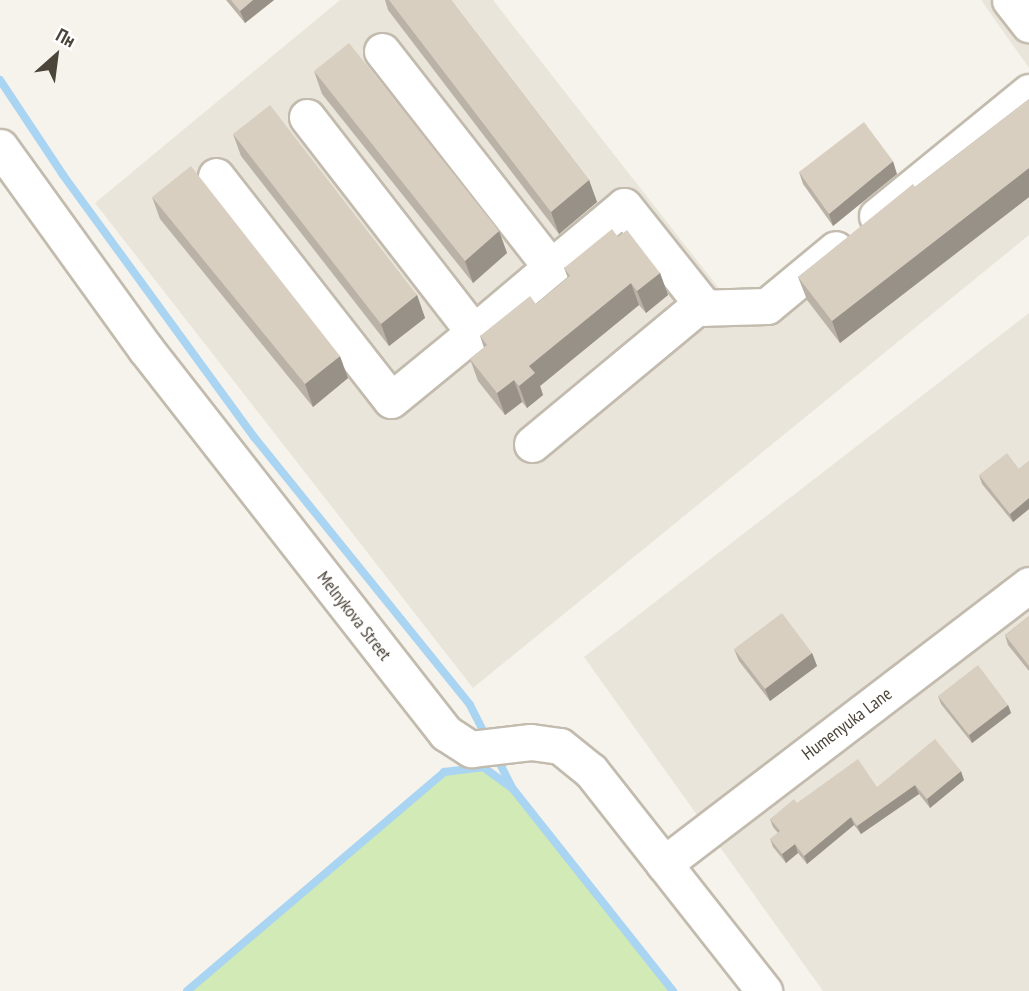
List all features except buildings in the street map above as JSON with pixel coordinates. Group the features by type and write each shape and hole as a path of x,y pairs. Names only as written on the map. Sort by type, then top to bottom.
{"street":[{"path":"1010,0 1029,24"},
{"path":"382,51 551,267"},
{"path":"532,444 696,308 767,306 1029,92"},
{"path":"307,117 474,332"},
{"name":"Melnykova Street","path":"0,147 145,348 446,733 471,748 531,742 560,746 591,771 764,991"},
{"path":"216,176 391,400 624,206 705,308"},
{"name":"Humenyuka Lane","path":"664,864 1029,585"}],"shaded area":[{"path":"340,0 493,0 750,328 1029,93 1029,235 473,688 95,203"},
{"path":"981,0 1029,0 1029,68"},
{"path":"1029,313 1029,991 823,991 584,657"}],"green space":[{"path":"483,767 513,789 673,991 187,991 444,772"}],"waterway":[{"path":"0,80 63,175 254,437 470,705 487,738"},
{"path":"496,756 513,789 673,991"},
{"path":"187,991 444,772 483,767 511,787"}]}
